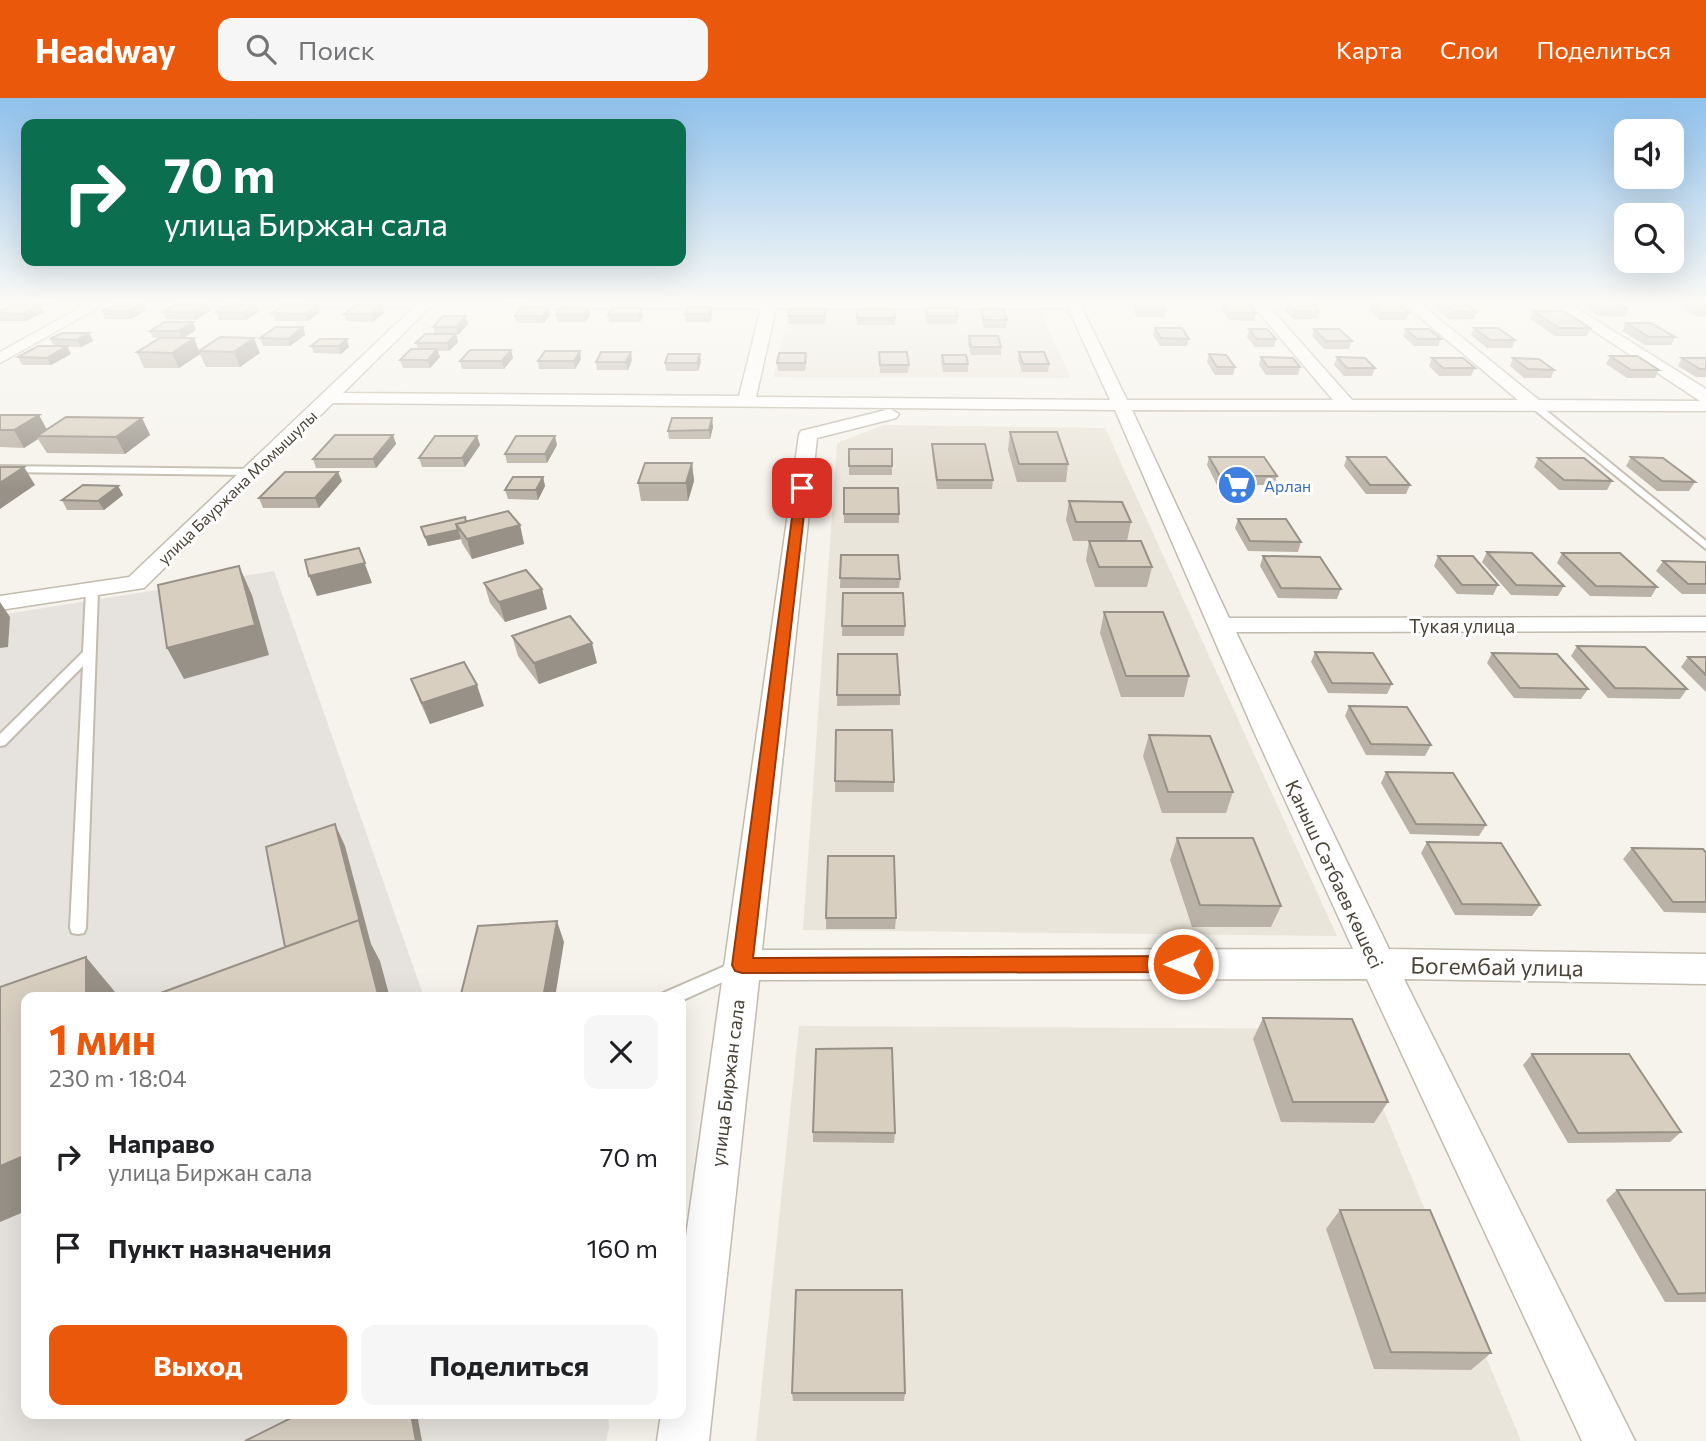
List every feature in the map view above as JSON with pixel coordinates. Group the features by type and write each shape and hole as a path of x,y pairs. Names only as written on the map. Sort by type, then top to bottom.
{"street":[{"name":"улица Бауржана Момышулы","path":"92,590 136,583 362,365"},
{"path":"746,402 755,365"},
{"name":"Қаныш Сәтбаев көшесі","path":"1103,365 1219,625 1376,964 1609,1441"},
{"path":"1312,365 1347,405"},
{"path":"1485,365 1534,405"},
{"path":"1655,365 1706,397"},
{"path":"328,398 1123,405 1706,406"},
{"name":"улица Биржан сала","path":"686,1417 808,435 932,403"},
{"path":"0,603 92,590"},
{"name":"Тукая улица","path":"1219,625 1706,624"},
{"name":"Богембай улица","path":"742,965 1376,964 1706,969"},
{"name":"улица Биржан сала","path":"683,1441 686,1419"}],"lane":[{"path":"1534,405 1706,546"},
{"path":"0,468 251,472"},
{"path":"78,928 92,590"},
{"path":"1,740 90,652"},
{"path":"682,992 742,965"}],"shaded area":[{"path":"776,365 1065,365 1071,378 773,377"},
{"path":"884,425 1105,428 1337,936 803,930 837,443"},
{"path":"274,571 422,992 21,992 21,1419 608,1419 606,1441 0,1441 0,615"},
{"path":"799,1026 1350,1029 1521,1441 756,1441"}],"building":[{"path":"1216,365 1233,365 1235,367 1217,367"},
{"path":"1266,365 1298,365 1300,367 1268,367"},
{"path":"1344,365 1372,365 1375,368 1347,368"},
{"path":"1439,365 1471,365 1475,368 1443,368"},
{"path":"1522,365 1547,365 1554,370 1528,369"},
{"path":"1623,365 1651,365 1659,370 1631,370"},
{"path":"1693,365 1706,365 1706,369"},
{"path":"0,415 39,415 14,430 0,430"},
{"path":"66,417 142,418 116,437 37,436"},
{"path":"672,418 712,418 709,430 668,431"},
{"path":"1010,432 1057,432 1068,464 1019,464"},
{"path":"335,435 393,435 373,459 313,459"},
{"path":"435,436 477,436 462,458 419,458"},
{"path":"516,436 555,436 545,454 505,454"},
{"path":"932,444 985,444 993,480 937,480"},
{"path":"849,449 892,449 892,466 849,466"},
{"path":"1209,457 1264,457 1277,476 1220,476"},
{"path":"1347,457 1386,457 1410,485 1370,485"},
{"path":"1631,457 1663,458 1695,482 1662,481"},
{"path":"1538,458 1584,458 1612,481 1564,480"},
{"path":"645,463 692,463 686,483 638,483"},
{"path":"0,467 24,467 0,483"},
{"path":"285,472 338,472 315,498 259,498"},
{"path":"513,477 543,477 536,490 505,490"},
{"path":"83,485 118,486 98,501 62,500"},
{"path":"844,488 898,488 899,514 844,514"},
{"path":"1069,501 1122,502 1131,522 1076,522"},
{"path":"508,511 520,525 467,539 456,524"},
{"path":"465,517 466,522 456,524 458,530 425,537 421,527"},
{"path":"1238,519 1286,519 1301,542 1250,541"},
{"path":"1089,541 1141,541 1152,567 1099,567"},
{"path":"359,548 365,563 309,576 305,560"},
{"path":"1487,552 1532,553 1564,586 1516,585"},
{"path":"1562,553 1620,553 1657,587 1596,586"},
{"path":"841,555 898,555 900,579 840,578"},
{"path":"1263,556 1320,557 1341,589 1281,588"},
{"path":"1438,556 1473,556 1498,585 1462,585"},
{"path":"1663,561 1706,562 1706,584 1688,584"},
{"path":"239,566 255,625 167,648 158,585"},
{"path":"526,570 542,589 499,602 484,583"},
{"path":"843,593 903,593 905,626 842,626"},
{"path":"1104,612 1163,612 1189,676 1126,676"},
{"path":"570,616 592,643 534,663 512,636"},
{"path":"1577,646 1645,647 1687,689 1615,688"},
{"path":"1315,652 1373,653 1392,684 1332,683"},
{"path":"1492,653 1557,654 1588,689 1520,688"},
{"path":"838,654 897,654 900,695 837,695"},
{"path":"1688,657 1706,657 1706,675"},
{"path":"464,662 477,685 422,703 411,679"},
{"path":"1349,706 1407,707 1431,745 1371,744"},
{"path":"836,730 892,730 894,782 835,781"},
{"path":"1149,735 1210,736 1233,792 1168,792"},
{"path":"1386,772 1453,773 1486,825 1416,824"},
{"path":"335,824 360,922 359,920 285,947 266,847"},
{"path":"1177,838 1253,838 1281,906 1200,905"},
{"path":"1427,842 1501,843 1540,905 1462,904"},
{"path":"1632,848 1703,849 1706,853 1706,902 1673,902"},
{"path":"828,856 894,856 896,918 826,918"},
{"path":"359,920 377,992 163,992"},
{"path":"557,921 544,992 462,992 478,926"},
{"path":"86,957 86,992 21,992 21,1157 0,1166 0,987"},
{"path":"1263,1018 1352,1019 1388,1102 1293,1102"},
{"path":"892,1048 895,1133 813,1132 816,1049"},
{"path":"1532,1054 1629,1054 1681,1132 1578,1133"},
{"path":"1617,1190 1706,1190 1706,1293 1678,1294"},
{"path":"1340,1210 1430,1210 1491,1353 1391,1352"},
{"path":"796,1290 902,1290 905,1393 792,1393"},
{"path":"289,1419 412,1419 416,1441 245,1441"}],"place":[{"name":"Арлан","path":"1237,485"}],"route":[{"path":"802,488 742,965 1183,964"}]}
